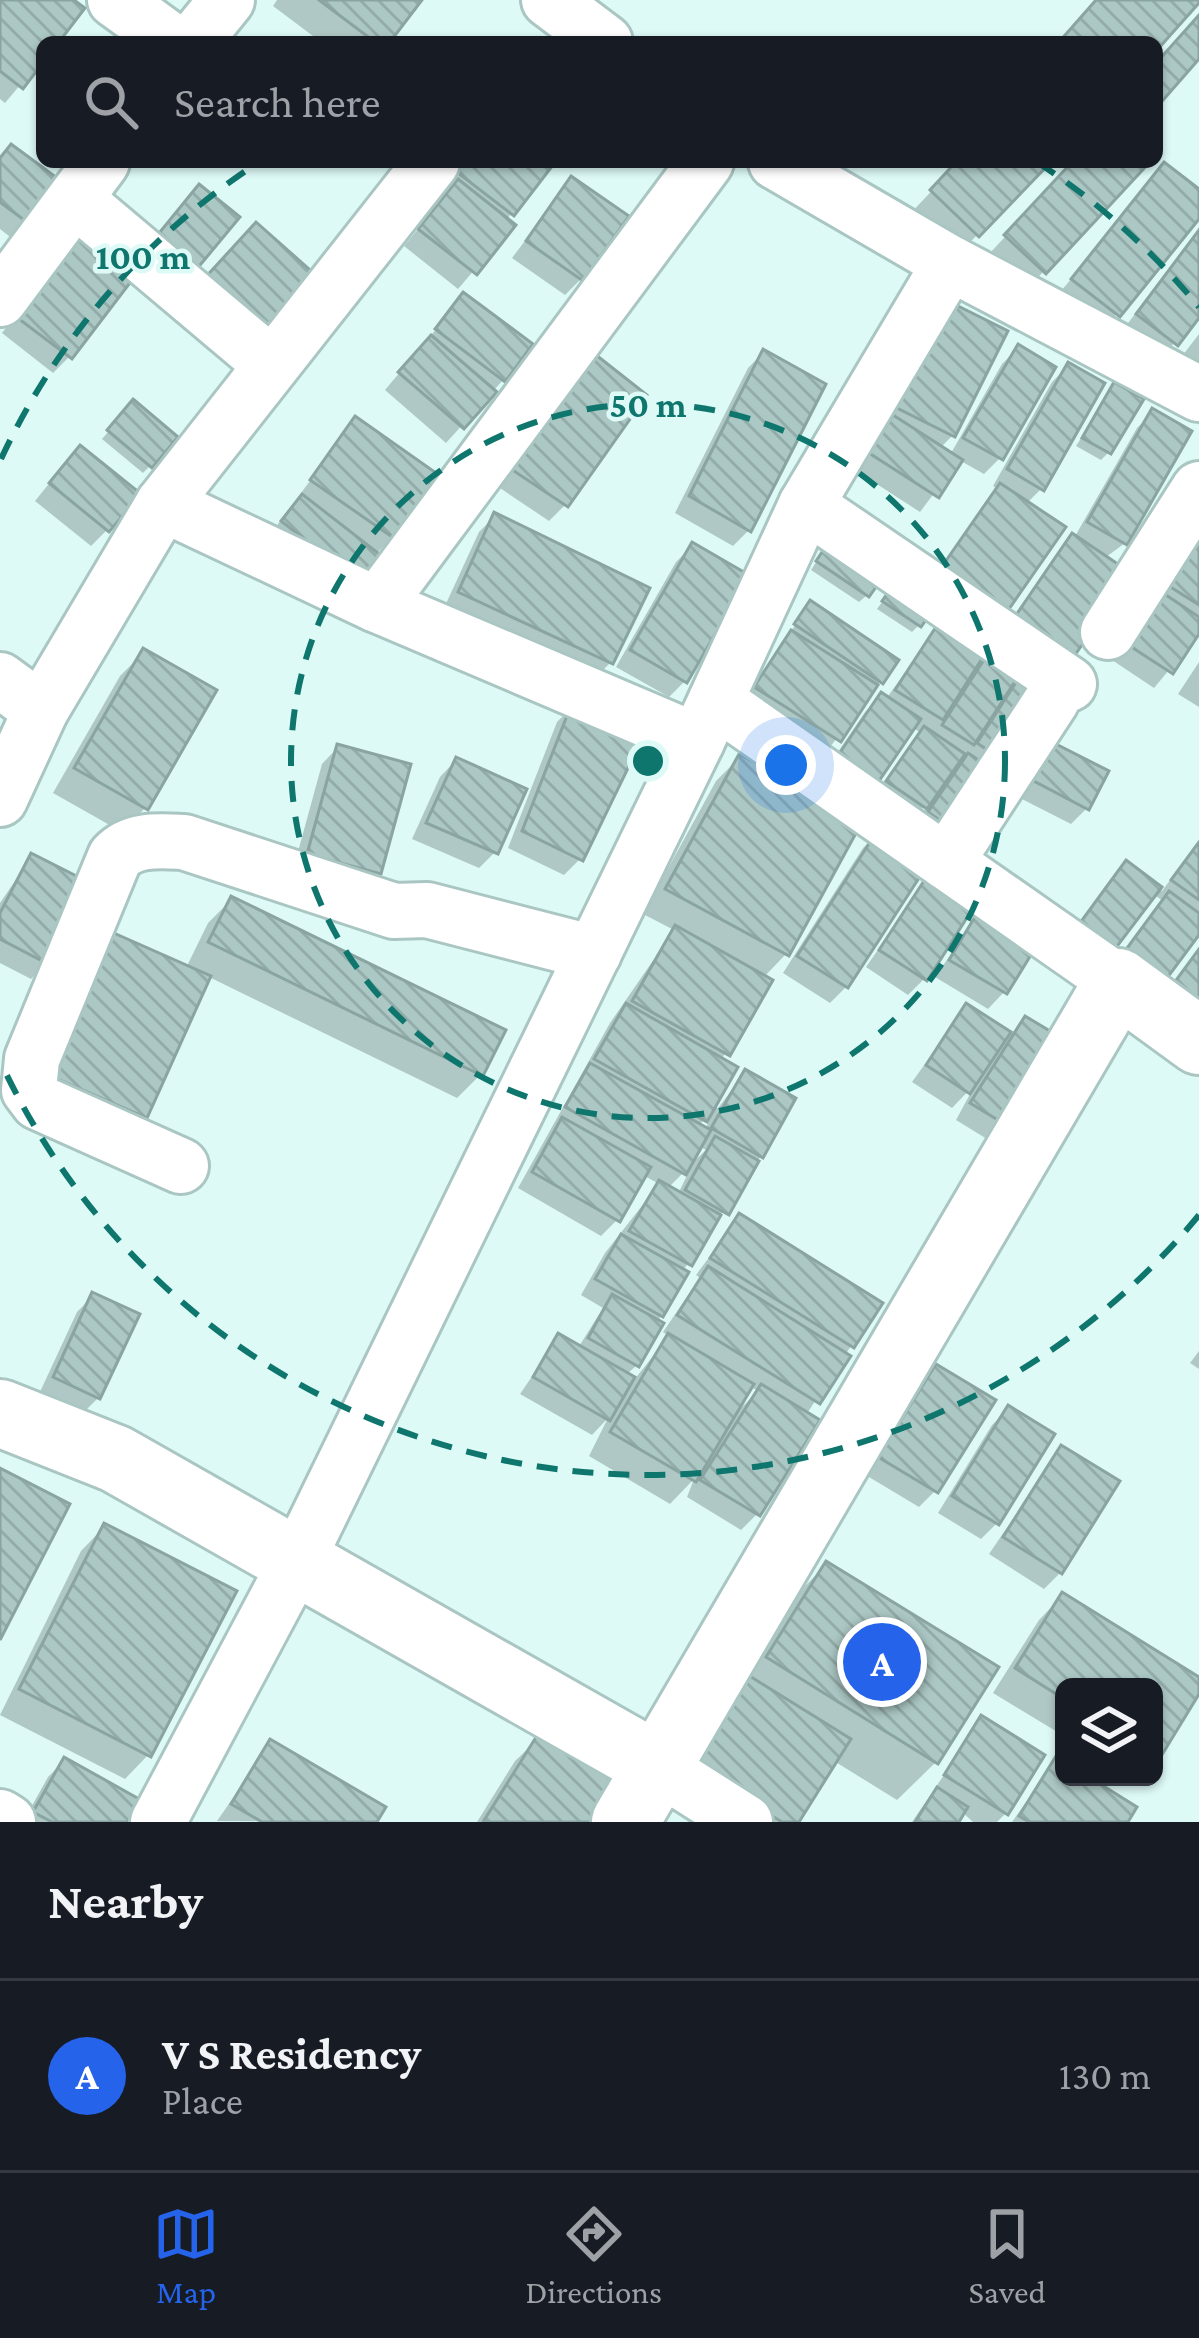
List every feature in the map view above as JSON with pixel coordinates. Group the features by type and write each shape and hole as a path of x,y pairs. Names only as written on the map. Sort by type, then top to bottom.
{"street":[{"path":"115,0 165,36"},
{"path":"198,36 227,0"},
{"path":"543,16 591,36"},
{"path":"0,799 21,695 163,504 427,168"},
{"path":"377,605 702,168"},
{"path":"786,168 950,263 1199,394"},
{"path":"0,299 89,180 272,365"},
{"path":"158,1822 297,1561 806,506 950,263"},
{"path":"1108,632 1199,489"},
{"path":"163,504 377,605 706,721 946,862 1199,1041"},
{"path":"806,506 1061,692 946,862"},
{"path":"182,1166 38,1102 29,1090 32,1059 115,856 124,848 154,840 184,842 394,911 427,910 594,953"},
{"path":"625,1822 1118,982"},
{"path":"0,1413 116,1459 657,1766 745,1822"},
{"path":"0,1817 8,1822"}],"building":[{"path":"0,0 74,0 85,8 64,36 36,36 36,72 23,89 0,71"},
{"path":"319,0 422,0 395,36 367,36"},
{"path":"1096,0 1199,0 1163,43 1163,36 1064,36"},
{"path":"1199,15 1199,59 1163,100 1163,55"},
{"path":"11,144 36,162 36,168 44,168 68,186 36,229 0,202 0,158"},
{"path":"1163,163 1199,189 1199,219 1120,317 1071,279"},
{"path":"455,168 551,168 514,216"},
{"path":"950,168 1045,168 979,237 930,190"},
{"path":"1066,168 1144,168 1046,274 1004,235"},
{"path":"571,176 629,216 583,281 526,241"},
{"path":"458,179 516,225 477,275 418,229"},
{"path":"199,184 240,217 191,276 151,243"},
{"path":"256,222 318,277 265,335 203,280"},
{"path":"86,224 142,267 72,359 15,316"},
{"path":"1199,230 1199,318 1178,346 1136,314"},
{"path":"463,292 533,344 505,382 435,329"},
{"path":"948,301 1008,331 955,437 895,407"},
{"path":"431,335 497,392 464,429 398,372"},
{"path":"1018,344 1056,367 1003,460 963,438"},
{"path":"763,349 826,384 751,532 689,496"},
{"path":"591,351 647,395 568,507 502,463"},
{"path":"1068,362 1105,383 1044,491 1007,469"},
{"path":"1114,382 1144,399 1111,454 1082,438"},
{"path":"133,399 178,437 152,468 107,430"},
{"path":"1152,408 1192,431 1127,545 1087,522"},
{"path":"893,415 963,460 939,498 869,453"},
{"path":"355,416 439,475 395,539 310,480"},
{"path":"80,445 141,494 109,532 49,483"},
{"path":"1000,483 1066,527 1009,609 943,565"},
{"path":"302,494 387,560 366,587 281,521"},
{"path":"494,512 650,588 613,664 458,592"},
{"path":"1199,522 1199,605 1161,581"},
{"path":"1072,533 1131,573 1073,658 1014,618"},
{"path":"834,534 888,570 869,597 816,561"},
{"path":"692,542 749,575 687,683 630,650"},
{"path":"899,577 938,603 921,627 882,601"},
{"path":"1154,587 1199,617 1199,634 1173,674 1119,639"},
{"path":"810,600 899,660 883,684 794,624"},
{"path":"943,616 990,646 943,720 895,690"},
{"path":"791,630 878,685 841,742 754,687"},
{"path":"143,648 217,690 148,810 74,768"},
{"path":"991,649 1023,669 974,745 942,725"},
{"path":"1024,670 1054,689 1007,763 977,743"},
{"path":"881,692 921,719 877,784 837,757"},
{"path":"572,703 645,733 583,861 522,831"},
{"path":"924,726 965,754 927,809 886,781"},
{"path":"1050,741 1109,771 1089,810 1030,779"},
{"path":"337,744 411,764 381,874 307,854"},
{"path":"968,753 1001,775 960,834 928,812"},
{"path":"739,754 862,822 789,956 665,889"},
{"path":"456,757 527,789 498,854 426,823"},
{"path":"879,828 930,861 848,988 797,956"},
{"path":"1199,842 1199,900 1171,880"},
{"path":"31,853 92,884 50,965 0,939 0,913"},
{"path":"1126,860 1162,887 1115,949 1080,923"},
{"path":"933,867 980,897 927,981 879,950"},
{"path":"1169,891 1199,913 1199,935 1159,989 1119,959"},
{"path":"231,896 506,1030 483,1076 208,942"},
{"path":"979,910 1037,945 1007,994 949,960"},
{"path":"675,925 773,980 730,1056 632,1001"},
{"path":"107,930 211,976 147,1118 44,1073"},
{"path":"1199,949 1199,1018 1166,994"},
{"path":"626,1003 738,1067 707,1122 594,1059"},
{"path":"966,1003 1011,1032 970,1094 926,1065"},
{"path":"1025,1016 1060,1037 1006,1125 970,1103"},
{"path":"590,1063 711,1130 686,1175 565,1107"},
{"path":"745,1069 796,1098 763,1158 711,1128"},
{"path":"562,1117 651,1167 620,1222 532,1172"},
{"path":"715,1136 759,1161 729,1215 685,1190"},
{"path":"659,1180 721,1215 692,1266 629,1231"},
{"path":"739,1213 883,1303 854,1348 710,1258"},
{"path":"621,1234 689,1272 663,1317 595,1279"},
{"path":"708,1266 851,1356 820,1404 677,1315"},
{"path":"92,1292 140,1314 100,1399 53,1377"},
{"path":"612,1294 664,1323 639,1367 588,1338"},
{"path":"558,1333 635,1377 610,1421 533,1377"},
{"path":"668,1333 754,1384 696,1482 610,1432"},
{"path":"936,1364 996,1400 938,1493 878,1457"},
{"path":"761,1384 820,1420 760,1516 700,1480"},
{"path":"1008,1405 1055,1434 999,1525 952,1496"},
{"path":"1061,1445 1120,1481 1062,1574 1003,1537"},
{"path":"0,1468 70,1504 0,1640"},
{"path":"104,1523 237,1591 151,1757 19,1689"},
{"path":"826,1561 999,1667 938,1764 766,1657"},
{"path":"1062,1592 1199,1677 1199,1694 1163,1753 1163,1678 1055,1678 1055,1693 1015,1668"},
{"path":"740,1670 851,1739 799,1822 782,1822 683,1761"},
{"path":"981,1715 1045,1755 1008,1815 944,1775"},
{"path":"538,1734 617,1783 593,1822 483,1822"},
{"path":"270,1739 386,1807 377,1822 262,1822 231,1804"},
{"path":"64,1757 141,1800 129,1822 52,1822 33,1812"},
{"path":"1055,1758 1055,1786 1103,1786 1137,1807 1128,1822 1029,1822 1019,1816"},
{"path":"937,1787 968,1807 959,1822 915,1822"}],"place":[{"name":"V S Residency","path":"882,1662"}]}
